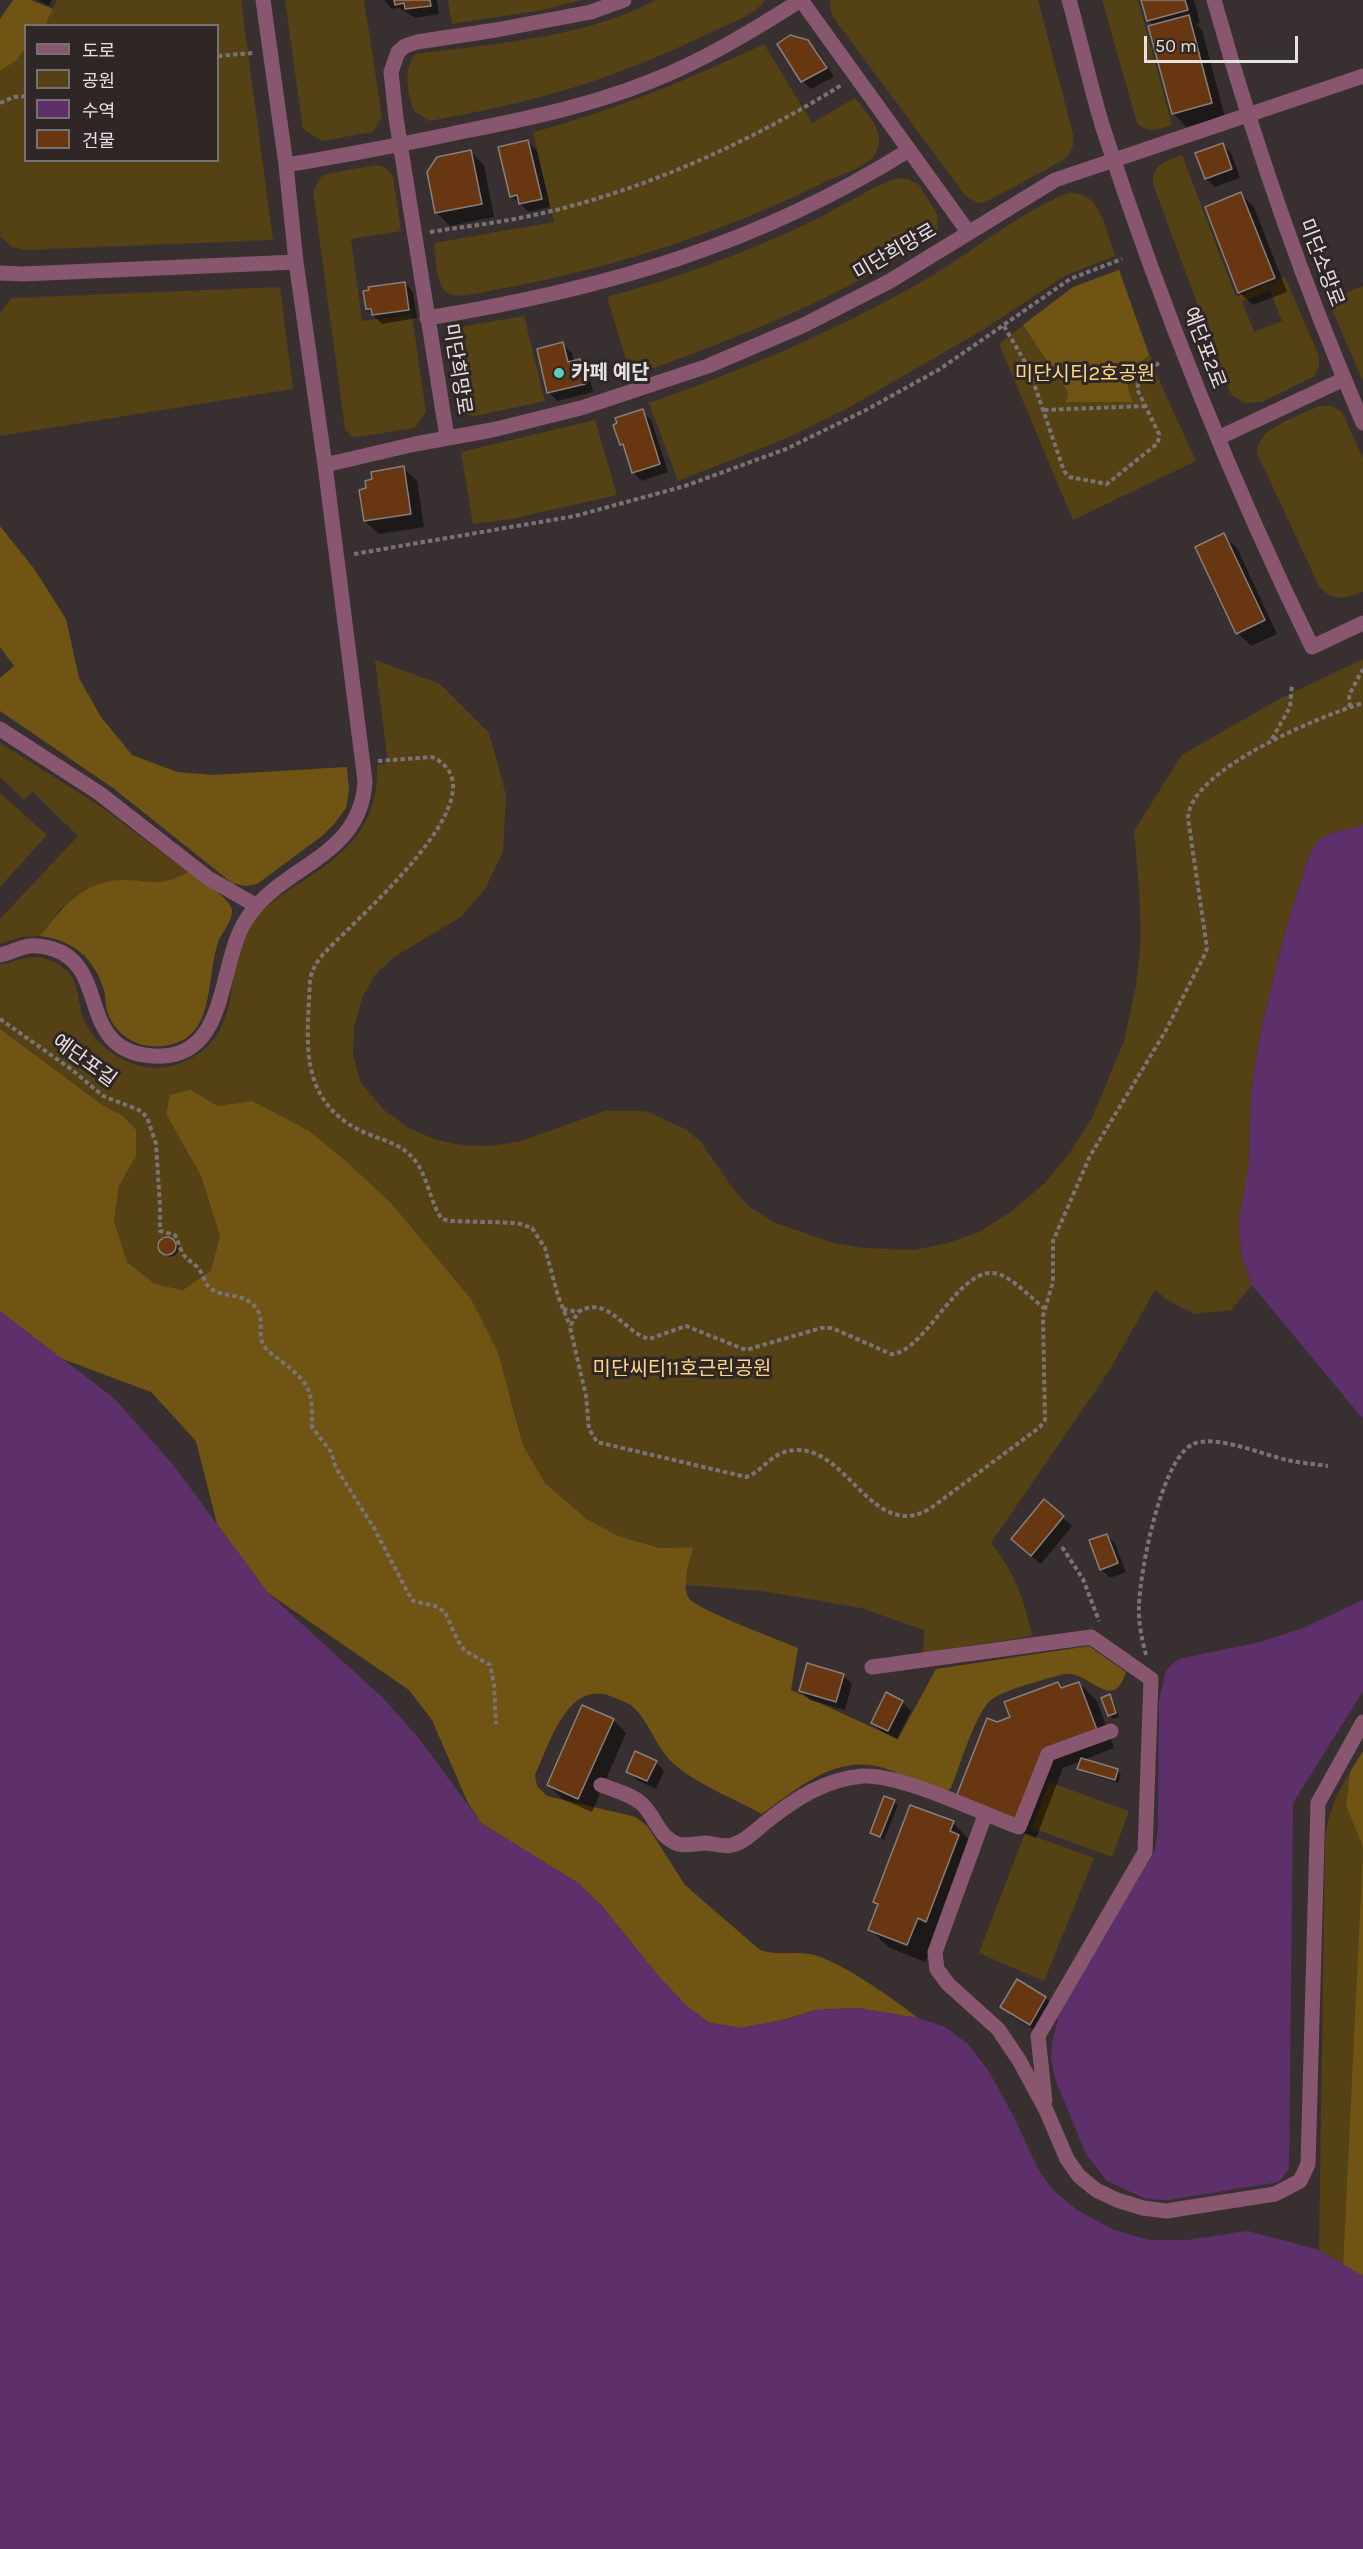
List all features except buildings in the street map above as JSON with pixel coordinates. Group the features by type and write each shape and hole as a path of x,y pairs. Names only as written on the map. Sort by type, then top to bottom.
{"street":[{"path":"0,955 31,946 61,951 73,959 83,972 99,1021 107,1035 119,1045 135,1053 170,1056 198,1042 210,1028 217,1011 231,951 239,930 256,906 342,839 351,828 364,800 365,781 263,0"},
{"name":"미단희망로","path":"624,0 591,12 417,42 405,46 398,52 391,72 400,144 447,437 492,430 581,408 708,366 804,325 890,281 1055,180 1114,160"},
{"path":"286,165 558,112 649,82 709,56 801,0"},
{"name":"미단희망로","path":"801,0 969,233"},
{"name":"예단포2로","path":"1069,0 1102,126 1168,313 1232,474 1312,647 1363,623"},
{"name":"미단소망로","path":"1214,0 1248,116 1290,243 1363,423"},
{"path":"1114,160 1363,76"},
{"path":"427,318 501,306 572,290 634,274 711,248 811,206 860,181 909,150"},
{"path":"0,273 23,274 296,262"},
{"path":"1218,438 1344,379"},
{"path":"325,465 447,437"},
{"path":"0,729 99,793 208,878 256,906"},
{"path":"872,1667 1091,1637 1151,1679 1145,1852 1038,2036 1046,2110"},
{"path":"985,1815 935,1952 937,1969 948,1983 998,2030 1019,2060 1046,2110 1067,2159 1079,2176 1096,2190 1134,2205 1166,2211 1275,2194 1300,2181 1308,2164 1318,1803 1363,1722"},
{"path":"601,1785 636,1799 644,1806 661,1833 669,1839 689,1845 710,1843 731,1846 743,1840 788,1805 813,1790 839,1779 866,1776 887,1778 1019,1827 1048,1754 1111,1731"}],"path":[{"path":"219,57 253,53"},
{"path":"429,232 544,213 655,178 784,120 846,82"},
{"path":"0,103 14,97 24,96"},
{"path":"354,554 575,516 639,499 724,472 786,449 866,410 940,369 1070,279 1122,259"},
{"path":"1004,326 1029,369 1066,476 1102,485 1112,481 1158,443 1159,434 1137,389 1138,383 1148,369 1160,362"},
{"path":"1044,410 1145,406"},
{"path":"1350,707 1348,695 1363,669"},
{"path":"1272,739 1290,707 1292,684"},
{"path":"378,760 432,757 440,760 453,782 452,793 440,823 418,856 392,886 321,956 312,970 307,1046 309,1066 315,1084 325,1101 339,1117 357,1129 408,1153 413,1158 442,1219 517,1222 532,1228 545,1248 562,1309 570,1327 584,1389 589,1429 597,1442 746,1477 778,1453 808,1451 826,1460 881,1508 905,1517 914,1516 931,1508 1044,1424 1045,1309 1053,1281 1053,1241 1090,1156 1165,1032 1207,948 1188,818 1191,803 1205,787 1272,739 1363,703"},
{"name":"예단포길","path":"0,1020 71,1069 103,1096 139,1110 147,1117 156,1144 160,1231 175,1235 183,1255 198,1267 209,1287 221,1294 234,1294 258,1310 261,1323 260,1337 266,1349 300,1376 311,1394 312,1427 331,1452 336,1468 374,1528 413,1601 435,1606 445,1612 465,1652 490,1665 494,1685 496,1724"},
{"path":"570,1327 578,1312 585,1308 600,1307 636,1333 649,1339 686,1326 746,1350 821,1328 832,1328 891,1354 899,1354 921,1337 953,1297 987,1273 994,1273 1009,1279 1045,1309"},
{"path":"562,1309 578,1312"},
{"path":"1151,1679 1142,1628 1140,1596 1153,1520 1177,1460 1193,1444 1214,1442 1247,1448 1287,1460 1328,1466"},
{"path":"1062,1547 1083,1579 1114,1652"}],"green space":[{"path":"13,0 31,0 53,9 46,24 24,24 24,50 17,60 0,71 0,19"},
{"path":"57,0 241,0 273,240 25,250 12,247 0,236 0,71 17,60 24,50 24,162 219,162 219,24 45,24"},
{"path":"285,0 364,0 382,117 372,132 322,141 303,129"},
{"path":"448,0 582,0 543,10 452,24"},
{"path":"655,0 766,0 748,15 693,41 595,81 508,105 430,121 414,111 408,89 408,74 409,66 416,54 538,38 569,31 628,13"},
{"path":"831,0 1038,0 1073,134 1070,153 1065,159 984,203 976,202 965,195 833,17 830,8"},
{"path":"1102,0 1138,0 1172,125 1149,130 1137,123"},
{"path":"764,44 812,123 855,98 870,117 877,131 879,145 873,158 855,169 749,216 709,232 626,259 473,294 459,296 449,294 444,290 437,271 434,243 554,222 533,132 563,124 651,93"},
{"path":"1182,155 1236,297 1285,277 1319,356 1319,367 1313,377 1262,402 1245,403 1230,392 1153,184 1155,172 1162,164","holes":["1270,290 1282,321 1254,332 1242,301"]},
{"path":"377,165 386,168 393,177 401,231 351,239 362,321 412,315 426,412 415,428 352,437 345,429 313,191 321,177 326,174"},
{"path":"896,178 908,179 919,185 937,214 938,228 934,236 899,258 825,298 748,332 631,376 607,297 706,266 754,247 814,220"},
{"path":"1068,193 1088,198 1095,205 1105,224 1115,256 1066,275 986,328 848,408 787,438 678,481 649,403 754,363 856,317 923,281 1031,211"},
{"name":"미단시티2호공원","path":"1119,270 1158,378 1196,461 1073,520 999,344 1073,287"},
{"path":"1119,270 1149,355 1136,366 1129,376 1128,387 1133,402 1066,402 1068,394 1065,387 1023,325 1073,287"},
{"path":"1363,286 1363,382 1328,300"},
{"path":"280,287 293,389 0,436 0,313 12,298"},
{"path":"524,316 545,401 474,416 463,413 457,404 449,351 451,339 465,326"},
{"path":"1319,406 1332,406 1342,412 1363,458 1363,591 1339,598 1329,595 1319,586 1257,453 1263,437 1271,430"},
{"path":"595,420 617,495 516,518 473,524 461,452"},
{"path":"0,526 35,570 66,619 79,678 101,717 132,755 177,772 213,775 347,767 349,790 346,808 335,823 322,836 257,884 245,886 232,883 113,788 0,711 0,678 14,666 0,647"},
{"name":"미단씨티11호근린공원","path":"1363,659 1363,825 1328,834 1308,858 1283,939 1260,1034 1251,1093 1249,1163 1241,1254 1252,1285 1231,1310 1195,1314 1169,1301 1155,1290 1109,1371 991,1543 1007,1565 1017,1586 1032,1636 923,1653 924,1630 861,1608 762,1591 685,1585 692,1547 660,1548 618,1536 587,1519 545,1483 523,1445 512,1402 471,1299 431,1252 308,1130 252,1101 218,1106 191,1090 166,1114 201,1176 220,1236 211,1270 183,1290 155,1284 127,1262 114,1221 119,1186 136,1156 123,1116 104,1106 0,1029 0,965 40,957 62,967 70,975 75,983 82,1015 91,1033 105,1048 122,1059 141,1066 166,1067 190,1059 210,1044 228,1010 240,947 254,920 276,899 332,861 357,835 366,821 373,804 377,765 388,763 375,660 440,684 489,733 506,795 503,852 485,889 461,917 394,957 375,975 362,998 354,1027 353,1055 361,1083 384,1110 409,1128 434,1139 460,1145 490,1146 521,1141 605,1111 646,1111 685,1129 701,1142 731,1186 748,1206 773,1222 833,1243 864,1248 914,1250 948,1243 979,1232 1012,1211 1043,1185 1069,1154 1092,1118 1124,1041 1136,986 1141,938 1134,831 1182,755 1279,699"},
{"path":"0,743 100,806 188,872 157,884 123,880 60,909 40,936 22,937 0,944 0,919 78,836 33,792 24,800 0,777"},
{"path":"0,793 47,835 0,887"},
{"path":"188,872 226,900 232,910 229,923 218,943 206,1006 201,1021 193,1033 180,1041 163,1046 137,1043 123,1035 112,1022 107,1011 105,994 99,976 87,959 62,941 40,936 66,905 98,884 125,880 163,881"},
{"path":"0,1029 104,1106 123,1116 136,1130 136,1156 119,1186 114,1221 127,1262 155,1284 183,1290 211,1270 220,1236 201,1176 166,1114 170,1095 191,1090 218,1106 252,1101 308,1130 348,1163 390,1202 471,1299 498,1353 523,1445 545,1483 587,1519 618,1536 660,1548 693,1547 686,1579 688,1597 705,1609 798,1648 791,1690 898,1739 936,1669 1089,1646 1126,1672 1120,1685 1114,1690 1106,1690 1070,1674 1005,1692 991,1700 985,1706 974,1728 951,1788 945,1792 884,1768 850,1765 834,1769 804,1784 762,1814 699,1781 676,1766 662,1751 638,1713 626,1702 597,1693 584,1697 572,1705 562,1717 535,1775 537,1786 547,1796 636,1817 648,1827 685,1885 760,1950 773,1953 804,1953 822,1957 866,1981 918,2018 858,2008 815,2010 783,2020 741,2028 710,2023 688,2007 660,1978 601,1905 578,1883 481,1823 468,1803 432,1720 409,1690 268,1593 217,1524 196,1441 151,1392 60,1358 0,1311"},
{"path":"1363,1751 1363,1847 1346,1806 1350,1772"},
{"path":"1350,1772 1346,1806 1363,1847 1343,2265 1319,2250 1325,1838 1334,1804"},
{"path":"1049,1782 1129,1811 1112,1857 1032,1828"},
{"path":"1025,1833 1094,1858 1044,1981 979,1953"},
{"path":"1363,1847 1363,2276 1343,2265"}],"water":[{"path":"1363,825 1363,1419 1252,1285 1241,1254 1239,1222 1249,1163 1251,1093 1260,1034 1283,939 1308,858 1317,842 1328,834"},
{"path":"0,1311 115,1399 174,1466 268,1593 383,1698 418,1737 481,1823 578,1883 601,1905 660,1978 688,2007 710,2023 741,2028 783,2020 815,2010 858,2008 918,2018 945,2027 968,2044 988,2070 1014,2117 1038,2169 1052,2189 1077,2210 1114,2230 1149,2240 1187,2240 1248,2231 1319,2250 1363,2276 1363,2549 0,2549"},
{"path":"1363,1600 1363,1691 1293,1803 1289,2169 1279,2182 1168,2200 1146,2199 1107,2181 1086,2154 1055,2079 1051,2059 1052,2043 1059,2014 1155,1850 1158,1829 1159,1701 1166,1671 1174,1662 1183,1658 1260,1642 1303,1628"}],"place":[{"name":"카페 예단","path":"559,373"}]}
